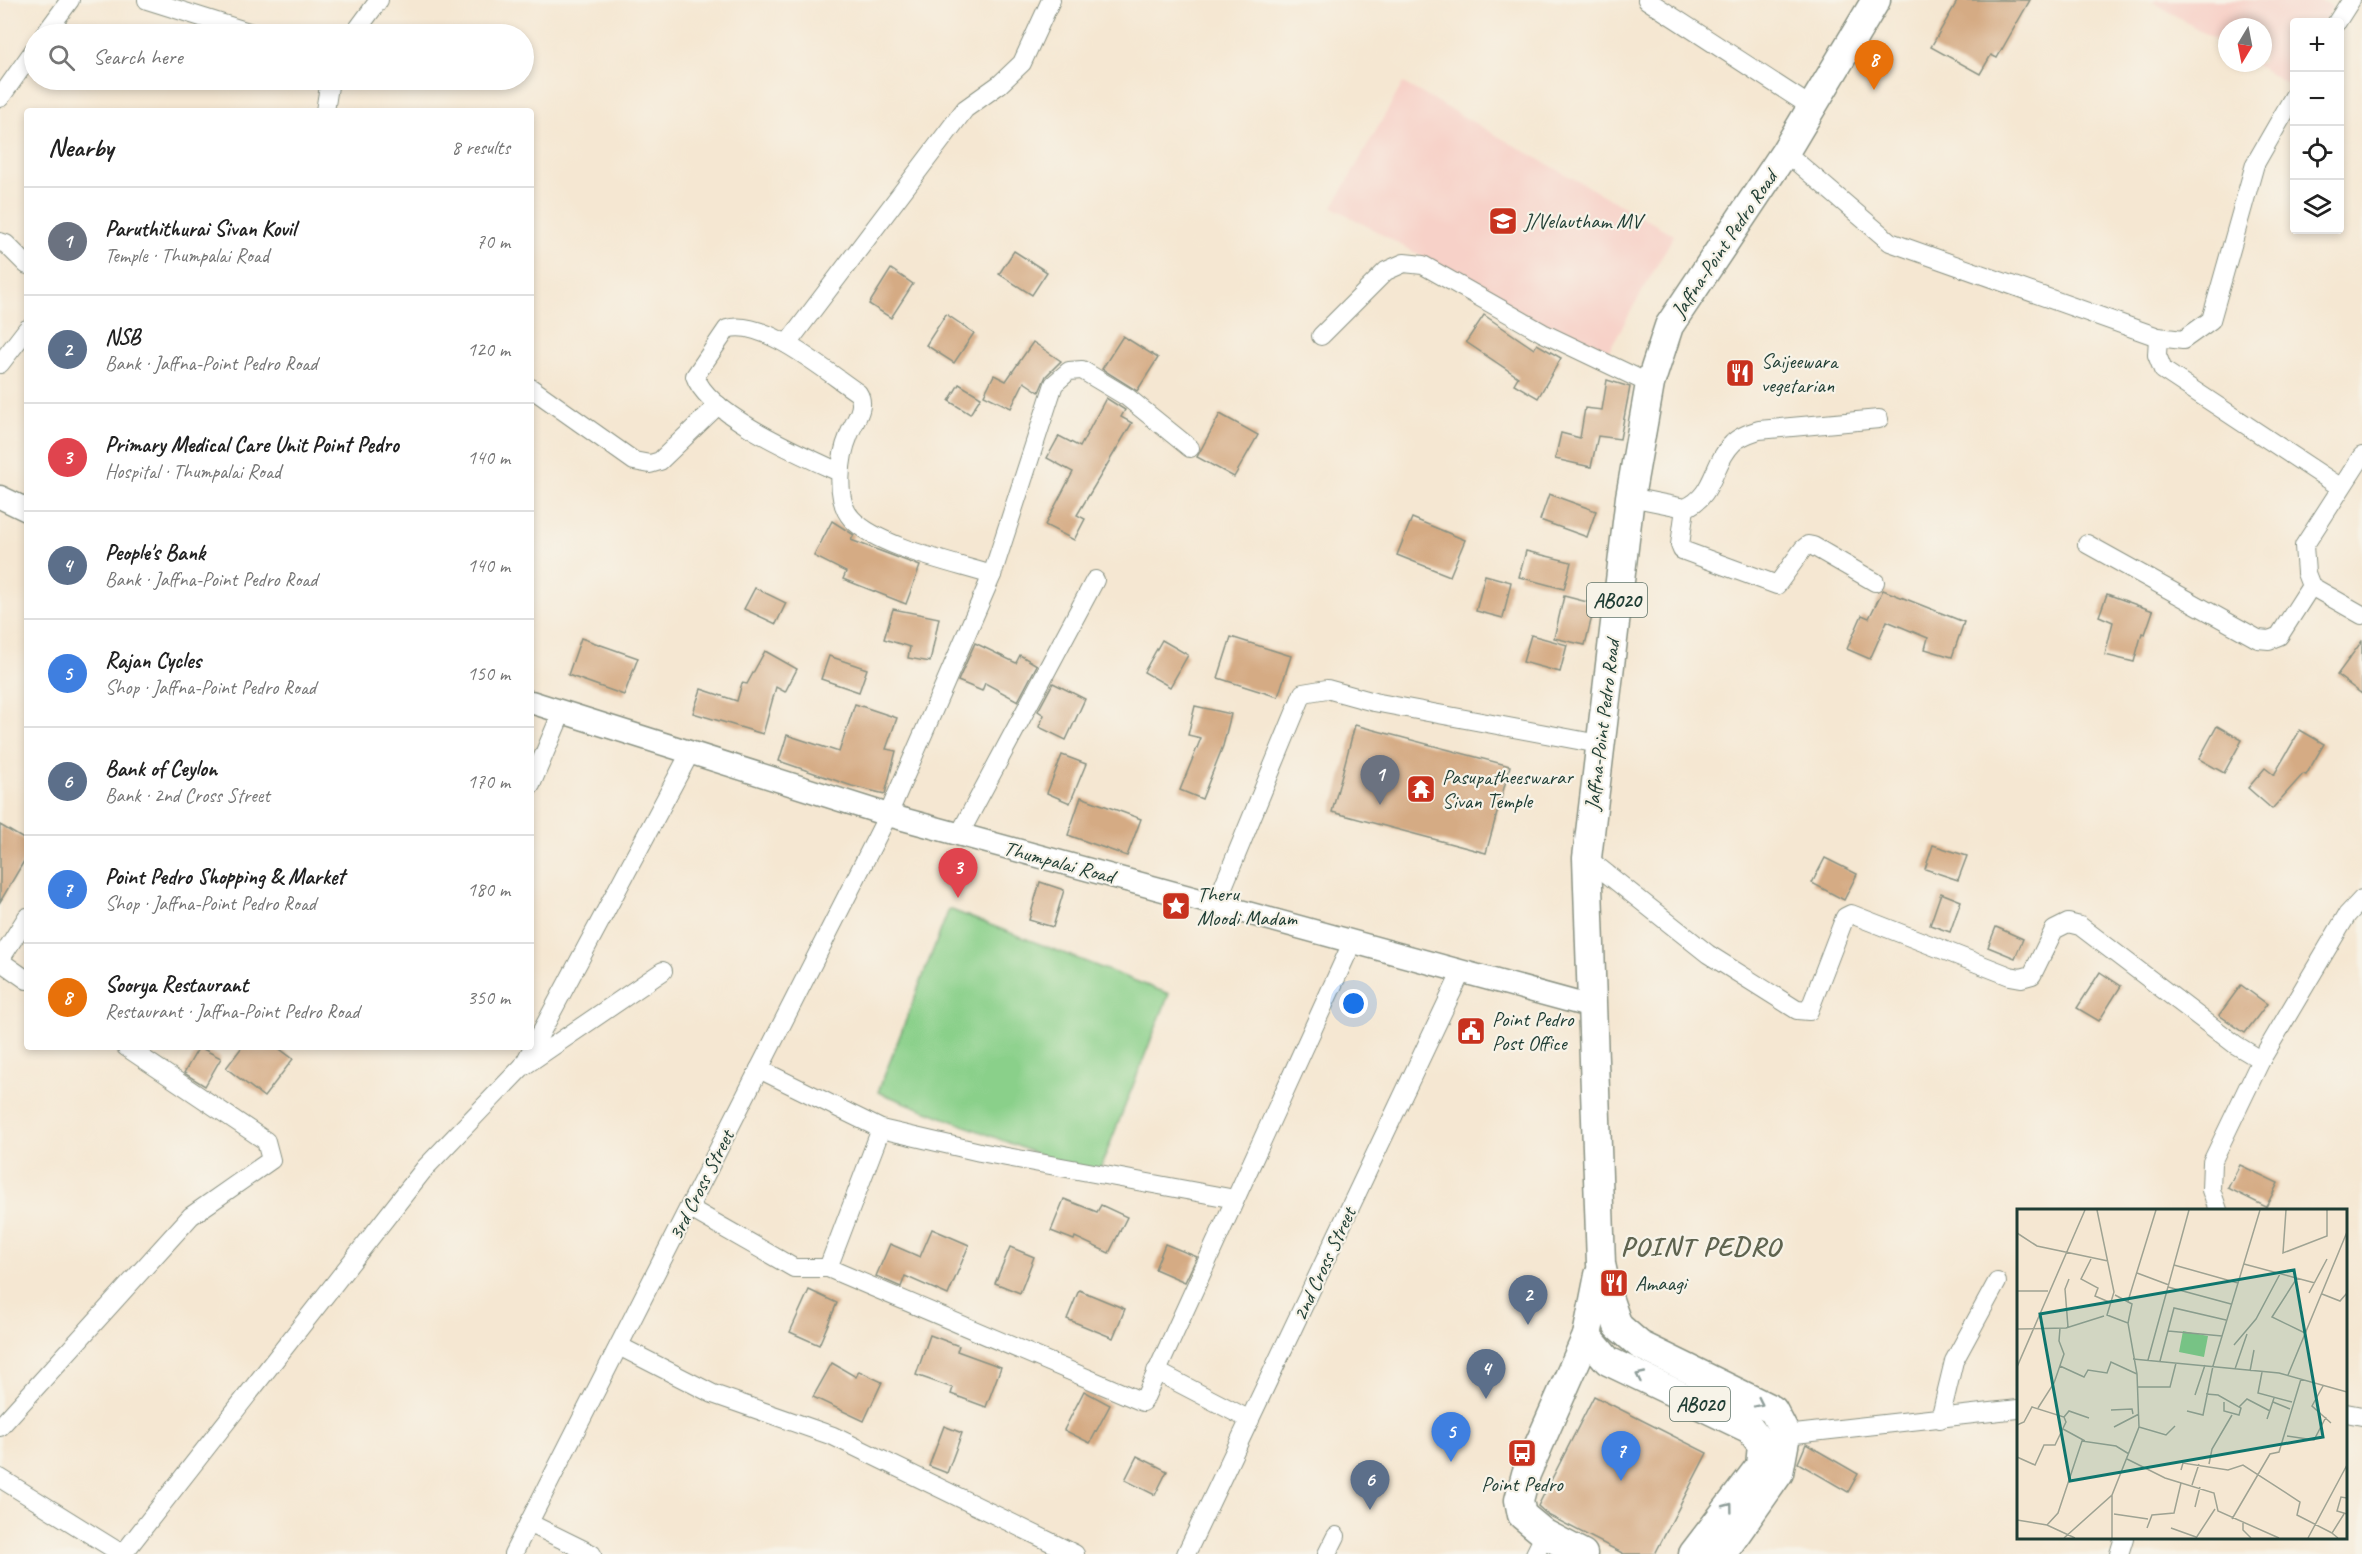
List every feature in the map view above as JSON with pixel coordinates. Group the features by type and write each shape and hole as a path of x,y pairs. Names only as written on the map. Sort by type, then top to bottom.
{"main road":[{"name":"Jaffna-Point Pedro Road","path":"1786,1435 1773,1410 1640,1345 1618,1326 1608,1298 1601,1264 1587,858 1630,497 1650,384 1669,326 1785,152 1876,0"},
{"name":"Jaffna-Point Pedro Road","path":"1583,1554 1540,1544 1522,1515 1519,1500 1526,1474 1587,1336 1601,1264"},
{"name":"AB020","path":"1587,1336 1608,1361 1750,1428 1762,1445 1760,1466 1693,1554"},
{"path":"1722,1554 1779,1473 1786,1435"}],"street":[{"path":"52,24 70,0"},
{"path":"147,0 223,24"},
{"path":"361,24 379,0"},
{"path":"787,344 965,109 1000,84 1022,63 1052,0"},
{"path":"1647,0 1812,108"},
{"path":"2340,18 2351,0"},
{"path":"0,98 24,64"},
{"path":"325,108 328,90"},
{"path":"1785,152 1890,242 2158,337 2183,340 2211,320 2255,164 2290,104"},
{"path":"0,242 6,244 24,262"},
{"path":"1321,336 1386,271 1404,263 1423,265 1543,333 1650,384"},
{"path":"838,472 774,442 718,405 699,387 695,376 727,329 747,327 787,344 858,393 862,399 861,410 848,436 838,472 844,501 851,518 884,540 992,575"},
{"path":"0,364 24,333"},
{"path":"2158,337 2157,355 2163,370 2340,487"},
{"name":"3rd Cross Street","path":"513,1554 888,815 992,575 1054,384 1069,371 1082,370 1127,397 1190,448"},
{"path":"534,390 634,461 650,464 660,461 718,405"},
{"path":"1630,497 1685,508 1704,496 1731,444 1744,435 1759,430 1879,419"},
{"path":"2362,456 2304,546 2306,573 2311,586 2362,615"},
{"path":"0,497 24,509"},
{"path":"1685,508 1680,545 1682,550 1777,585 1808,545 1875,582"},
{"path":"2087,544 2258,639 2269,640 2279,636 2311,586"},
{"path":"959,834 1095,580"},
{"path":"1216,904 1303,693 1327,689 1374,702 1599,744"},
{"name":"Thumpalai Road","path":"534,703 888,815 1592,1007"},
{"path":"534,778 562,712"},
{"path":"534,1044 690,753"},
{"path":"1587,858 1708,954 1797,1010 1809,1011 1845,917 1851,914 2010,976 2021,978 2032,975 2054,930 2067,923 2080,926 2236,1045 2261,1060"},
{"path":"2218,1209 2211,1190 2212,1161 2261,1060 2347,915 2362,899"},
{"path":"24,922 0,961 24,978"},
{"path":"689,1208 794,1268 828,1268 1143,1402 1352,943"},
{"path":"0,1478 123,1554 425,1168 521,1068 663,971"},
{"name":"2nd Cross Street","path":"1186,1554 1461,973"},
{"path":"0,1427 190,1216 271,1160 266,1142 130,1050"},
{"path":"521,1068 531,1050"},
{"path":"759,1069 881,1129 980,1152 1235,1199"},
{"path":"828,1268 881,1129"},
{"path":"1940,1419 1954,1361 1997,1282"},
{"path":"619,1346 713,1394 833,1436 1075,1554"},
{"path":"1156,1371 1250,1420"},
{"path":"1786,1435 2017,1409"},
{"path":"2347,1413 2362,1416"},
{"path":"529,1523 592,1554"},
{"path":"1327,1554 1336,1536"},
{"path":"2120,1554 2124,1539"}],"shaded area":[{"path":"2150,0 2320,0 2332,7 2327,18 2290,18 2290,86 2268,72 2272,72 2272,18 2218,18 2218,42"},
{"name":"J/Velautham MV","path":"1403,83 1674,235 1604,359 1333,207"}],"green space":[{"path":"949,909 1169,994 1097,1177 878,1092"}],"building":[{"path":"1958,0 2030,0 1997,58 1991,55 1980,74 1931,47"},
{"path":"1014,251 1047,272 1032,295 999,274"},
{"path":"891,269 913,284 891,318 869,304"},
{"path":"946,314 974,333 954,363 926,345"},
{"path":"1484,315 1534,349 1537,344 1561,358 1538,398 1514,384 1518,377 1466,342"},
{"path":"1123,336 1158,358 1137,391 1102,369"},
{"path":"1033,342 1061,361 1046,376 1039,392 1024,382 1011,408 984,395 994,375 1006,381"},
{"path":"1607,380 1630,387 1620,439 1598,436 1591,467 1555,459 1561,433 1580,438 1585,408 1602,410"},
{"path":"959,384 981,397 970,414 949,401"},
{"path":"1106,398 1125,410 1121,417 1132,423 1077,515 1085,519 1074,540 1045,525 1073,472 1047,458 1059,436 1080,447"},
{"path":"1220,414 1258,435 1234,477 1197,457"},
{"path":"1549,494 1596,511 1587,537 1540,520"},
{"path":"1412,518 1465,540 1450,576 1397,555"},
{"path":"832,521 854,535 851,540 920,566 906,604 843,579 846,572 814,556"},
{"path":"1526,551 1571,562 1564,589 1519,577"},
{"path":"1485,575 1511,582 1503,618 1476,611"},
{"path":"755,588 786,603 776,624 744,609"},
{"path":"1883,590 1964,622 1952,657 1925,649 1928,638 1887,621 1870,659 1847,649 1862,615 1869,618"},
{"path":"2107,594 2153,611 2145,634 2142,633 2134,662 2105,655 2113,622 2099,616"},
{"path":"1564,596 1595,604 1585,645 1554,638"},
{"path":"893,609 939,618 930,662 908,658 910,647 884,639"},
{"path":"1531,635 1567,645 1560,672 1523,662"},
{"path":"1231,637 1291,656 1278,697 1218,678"},
{"path":"581,638 638,658 624,695 568,675"},
{"path":"1162,640 1188,655 1170,687 1144,672"},
{"path":"2362,641 2362,694 2337,675"},
{"path":"975,643 1016,663 1020,655 1037,665 1018,701 985,683 982,691 958,681"},
{"path":"765,651 797,669 785,692 776,687 763,734 693,713 701,689 737,701 742,683 747,684"},
{"path":"829,656 867,669 859,692 821,679"},
{"path":"1053,683 1085,699 1066,740 1039,727 1044,715 1038,711"},
{"path":"855,704 897,718 886,749 896,751 885,794 852,786 779,761 787,735 839,752"},
{"path":"1195,706 1231,714 1223,746 1202,799 1180,790 1201,738 1188,735"},
{"name":"Pasupatheeswarar Sivan Temple","path":"1355,725 1510,766 1486,853 1332,812"},
{"path":"2217,726 2242,740 2224,773 2199,759"},
{"path":"2300,730 2324,744 2306,775 2303,774 2272,809 2248,788 2265,768 2274,775"},
{"path":"1062,755 1086,764 1070,803 1047,793"},
{"path":"1081,797 1141,819 1127,856 1068,835"},
{"path":"0,825 24,839 24,861 0,902"},
{"path":"1933,845 1967,856 1958,880 1925,869"},
{"path":"1825,858 1857,874 1844,900 1812,883"},
{"path":"1040,882 1064,890 1053,927 1029,920"},
{"path":"1941,893 1961,901 1950,932 1930,925"},
{"path":"1996,927 2023,939 2015,958 1988,947"},
{"path":"2100,972 2121,986 2099,1021 2077,1008"},
{"path":"2241,985 2267,1004 2245,1033 2219,1015"},
{"path":"197,1050 205,1050 221,1058 205,1086 184,1073"},
{"path":"240,1050 281,1050 293,1059 264,1097 226,1068"},
{"path":"2240,1165 2278,1183 2266,1207 2228,1188"},
{"path":"1064,1199 1097,1212 1101,1205 1127,1217 1109,1253 1075,1237 1074,1240 1051,1231"},
{"path":"932,1229 969,1245 948,1295 905,1276 901,1287 876,1276 890,1244 920,1257"},
{"path":"1165,1244 1197,1257 1185,1282 1155,1269"},
{"path":"1010,1247 1034,1257 1020,1293 995,1283"},
{"path":"809,1290 837,1303 819,1345 790,1332"},
{"path":"1079,1290 1125,1309 1113,1338 1067,1319"},
{"path":"930,1335 959,1346 957,1351 1001,1367 986,1407 951,1394 953,1388 916,1375"},
{"path":"832,1363 856,1377 859,1371 882,1382 864,1421 813,1397"},
{"path":"1084,1391 1110,1405 1090,1443 1064,1430"},
{"path":"1594,1396 1707,1453 1655,1554 1624,1554 1548,1515 1538,1506"},
{"path":"944,1426 962,1433 947,1473 929,1466"},
{"path":"1806,1444 1858,1474 1848,1492 1798,1463"},
{"path":"1137,1456 1167,1471 1155,1495 1125,1480"}],"place":[{"name":"Soorya Restaurant","path":"1874,90"},
{"name":"J/Velautham MV","path":"1503,221"},
{"name":"Saijeewara vegetarian","path":"1740,373"},
{"name":"Pasupatheeswarar Sivan Temple","path":"1421,789"},
{"name":"Paruthithurai Sivan Kovil","path":"1380,805"},
{"name":"Primary Medical Care Unit Point Pedro","path":"958,898"},
{"name":"Theru Moodi Madam","path":"1176,906"},
{"name":"Point Pedro Post Office","path":"1471,1031"},
{"name":"Amaagi","path":"1614,1283"},
{"name":"NSB","path":"1528,1325"},
{"name":"People's Bank","path":"1486,1399"},
{"name":"Point Pedro","path":"1522,1453"},
{"name":"Rajan Cycles","path":"1451,1462"},
{"name":"Point Pedro Shopping & Market","path":"1621,1481"},
{"name":"Bank of Ceylon","path":"1370,1510"}],"district":[{"name":"POINT PEDRO","path":"1701,1246"}]}
